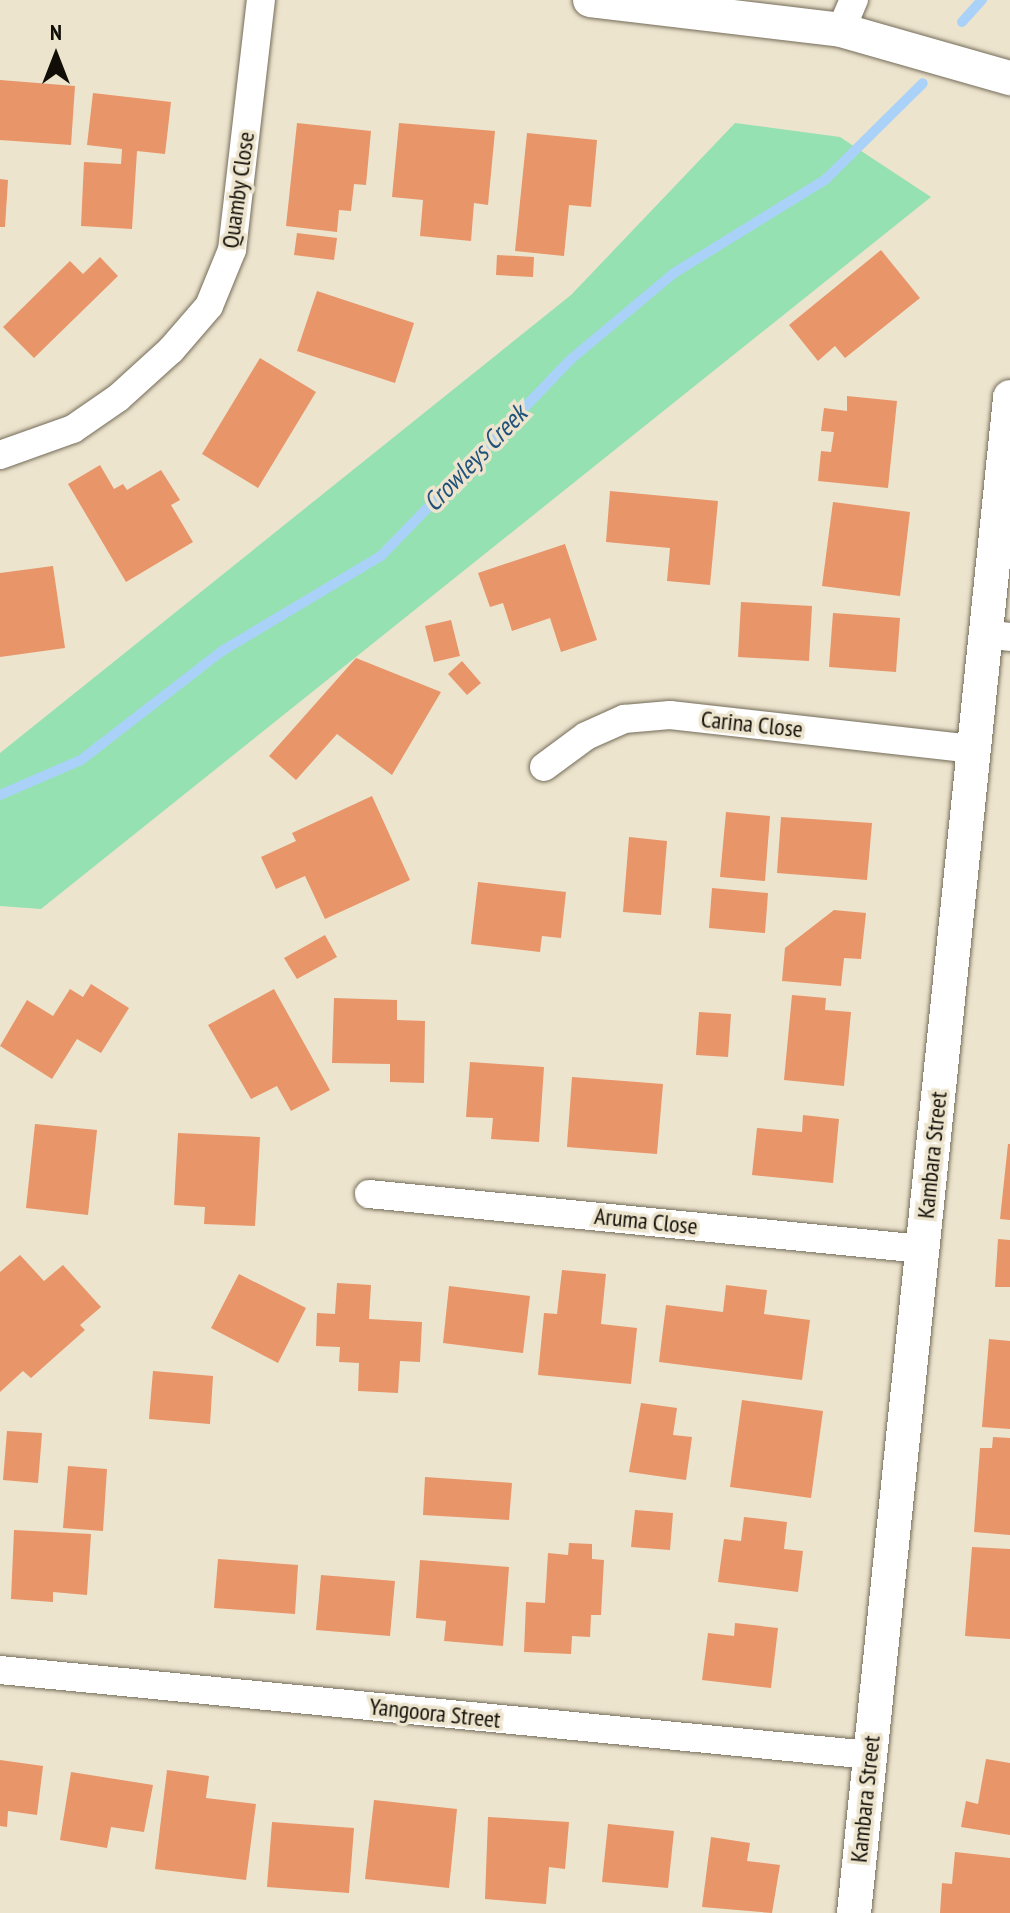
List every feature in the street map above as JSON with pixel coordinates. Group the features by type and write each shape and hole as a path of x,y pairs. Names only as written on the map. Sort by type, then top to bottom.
{"street":[{"name":"Quamby Close","path":"0,455 73,429 118,398 171,350 209,306 232,250 261,0"},
{"path":"590,0 848,15 1010,78"},
{"name":"Kambara Street","path":"854,1913 974,749 998,635 1010,397"},
{"name":"Carina Close","path":"544,767 586,736 624,719 670,715 974,749"},
{"name":"Aruma Close","path":"369,1194 922,1249"},
{"name":"Yangoora Street","path":"0,1670 870,1755"}],"green space":[{"path":"735,123 840,137 931,197 41,909 0,906 0,753 571,295"}],"building":[{"path":"0,80 75,86 71,145 0,140"},
{"path":"93,93 171,102 165,154 137,151 132,229 81,226 84,162 121,164 122,149 87,145"},
{"path":"297,123 371,131 366,185 354,184 351,211 339,210 337,232 286,226"},
{"path":"399,123 495,131 488,205 474,203 471,241 420,236 423,200 392,197"},
{"path":"527,133 597,140 591,207 569,205 564,256 515,251"},
{"path":"0,179 8,180 5,227 0,227"},
{"path":"297,233 337,238 334,260 294,255"},
{"path":"881,250 920,298 845,358 835,346 818,361 789,325"},
{"path":"497,255 534,257 533,277 496,275"},
{"path":"100,257 118,276 34,358 3,327 70,261 83,274"},
{"path":"317,291 414,323 395,383 297,351"},
{"path":"260,358 316,392 258,488 202,454"},
{"path":"847,396 897,401 888,488 818,481 821,451 831,452 834,432 821,431 824,408 847,411"},
{"path":"100,465 114,489 123,484 127,490 161,470 180,500 171,505 193,542 126,582 68,484"},
{"path":"610,491 718,501 710,585 667,581 670,548 606,542"},
{"path":"833,502 910,512 900,596 822,586"},
{"path":"565,544 597,640 561,652 550,618 512,631 503,603 490,607 478,573"},
{"path":"53,566 65,648 0,657 0,573"},
{"path":"741,602 812,606 809,661 738,657"},
{"path":"833,613 900,618 896,672 829,667"},
{"path":"451,620 460,656 434,662 425,626"},
{"path":"356,658 441,692 392,775 337,734 296,780 269,756"},
{"path":"462,661 481,683 467,695 448,674"},
{"path":"372,796 410,880 325,919 305,876 276,889 261,857 296,841 292,833"},
{"path":"726,812 770,816 765,881 720,877"},
{"path":"781,817 872,823 867,880 777,873"},
{"path":"629,837 667,841 661,915 623,912"},
{"path":"478,882 566,892 561,938 542,936 540,952 471,944"},
{"path":"712,888 768,893 765,933 709,928"},
{"path":"834,910 866,913 861,959 844,958 841,986 782,981 785,948"},
{"path":"325,935 337,957 297,979 284,958"},
{"path":"91,984 129,1008 101,1053 77,1039 52,1079 0,1046 27,1000 53,1016 70,989 83,997"},
{"path":"274,989 330,1090 291,1111 277,1086 251,1099 208,1025"},
{"path":"792,995 826,998 825,1010 851,1012 844,1086 784,1080"},
{"path":"334,998 397,1000 397,1020 425,1021 424,1083 390,1082 390,1064 332,1063"},
{"path":"699,1012 731,1014 728,1057 696,1055"},
{"path":"470,1062 544,1067 539,1142 491,1139 493,1118 466,1117"},
{"path":"572,1077 663,1084 657,1154 567,1147"},
{"path":"803,1115 839,1119 833,1183 752,1175 757,1128 802,1132"},
{"path":"35,1124 97,1130 88,1215 26,1208"},
{"path":"178,1133 260,1137 255,1226 204,1224 205,1207 174,1205"},
{"path":"1010,1144 1010,1220 1000,1219"},
{"path":"998,1239 1010,1240 1010,1287 995,1287"},
{"path":"20,1255 44,1281 63,1265 101,1307 80,1325 85,1330 31,1378 23,1371 0,1392 0,1272"},
{"path":"562,1270 606,1274 601,1324 637,1328 631,1384 538,1375 544,1313 557,1314"},
{"path":"239,1274 306,1308 278,1363 211,1328"},
{"path":"337,1283 371,1285 369,1319 422,1322 420,1362 400,1361 398,1393 358,1391 359,1363 339,1362 340,1347 316,1346 317,1313 335,1314"},
{"path":"726,1285 767,1290 764,1314 810,1320 802,1380 659,1362 666,1305 723,1312"},
{"path":"449,1286 530,1296 523,1353 443,1343"},
{"path":"989,1339 1010,1341 1010,1429 982,1427"},
{"path":"153,1371 213,1376 210,1424 149,1419"},
{"path":"742,1400 823,1411 811,1498 730,1487"},
{"path":"641,1403 677,1408 673,1435 692,1437 686,1480 629,1472"},
{"path":"7,1431 42,1433 38,1483 3,1480"},
{"path":"993,1437 1010,1438 1010,1535 974,1532 980,1448 992,1448"},
{"path":"68,1466 107,1469 103,1531 63,1528"},
{"path":"425,1477 512,1483 509,1520 423,1515"},
{"path":"635,1510 673,1513 670,1550 631,1547"},
{"path":"744,1517 787,1522 784,1549 803,1551 798,1592 718,1582 724,1539 741,1541"},
{"path":"14,1530 91,1534 87,1595 53,1592 53,1602 11,1599"},
{"path":"569,1543 592,1544 592,1559 604,1560 601,1615 591,1615 590,1637 572,1636 571,1654 524,1652 526,1602 545,1603 548,1553 568,1555"},
{"path":"972,1547 1010,1549 1010,1639 965,1636"},
{"path":"218,1559 298,1565 295,1614 214,1608"},
{"path":"420,1560 509,1567 503,1646 444,1641 446,1621 416,1618"},
{"path":"321,1575 395,1581 390,1636 316,1630"},
{"path":"735,1623 778,1628 771,1688 702,1680 708,1633 734,1636"},
{"path":"986,1759 1010,1763 1010,1835 961,1827 966,1801 978,1804"},
{"path":"0,1760 43,1766 37,1815 8,1811 7,1827 0,1826"},
{"path":"167,1770 209,1776 206,1798 256,1804 246,1880 155,1869"},
{"path":"71,1772 153,1785 144,1832 111,1827 107,1848 60,1840"},
{"path":"374,1800 457,1809 449,1888 365,1879"},
{"path":"488,1817 569,1822 565,1869 549,1867 546,1904 485,1899"},
{"path":"272,1822 354,1828 349,1893 267,1887"},
{"path":"608,1824 674,1831 668,1888 602,1882"},
{"path":"711,1837 750,1843 747,1861 780,1865 772,1913 702,1907"},
{"path":"955,1852 1010,1858 1010,1913 940,1913 942,1883 952,1884"}],"waterway":[{"name":"Crowleys Creek","path":"962,22 982,0"},
{"name":"Crowleys Creek","path":"0,795 81,760 222,651 381,556 570,360 674,273 826,179 923,83"}]}
